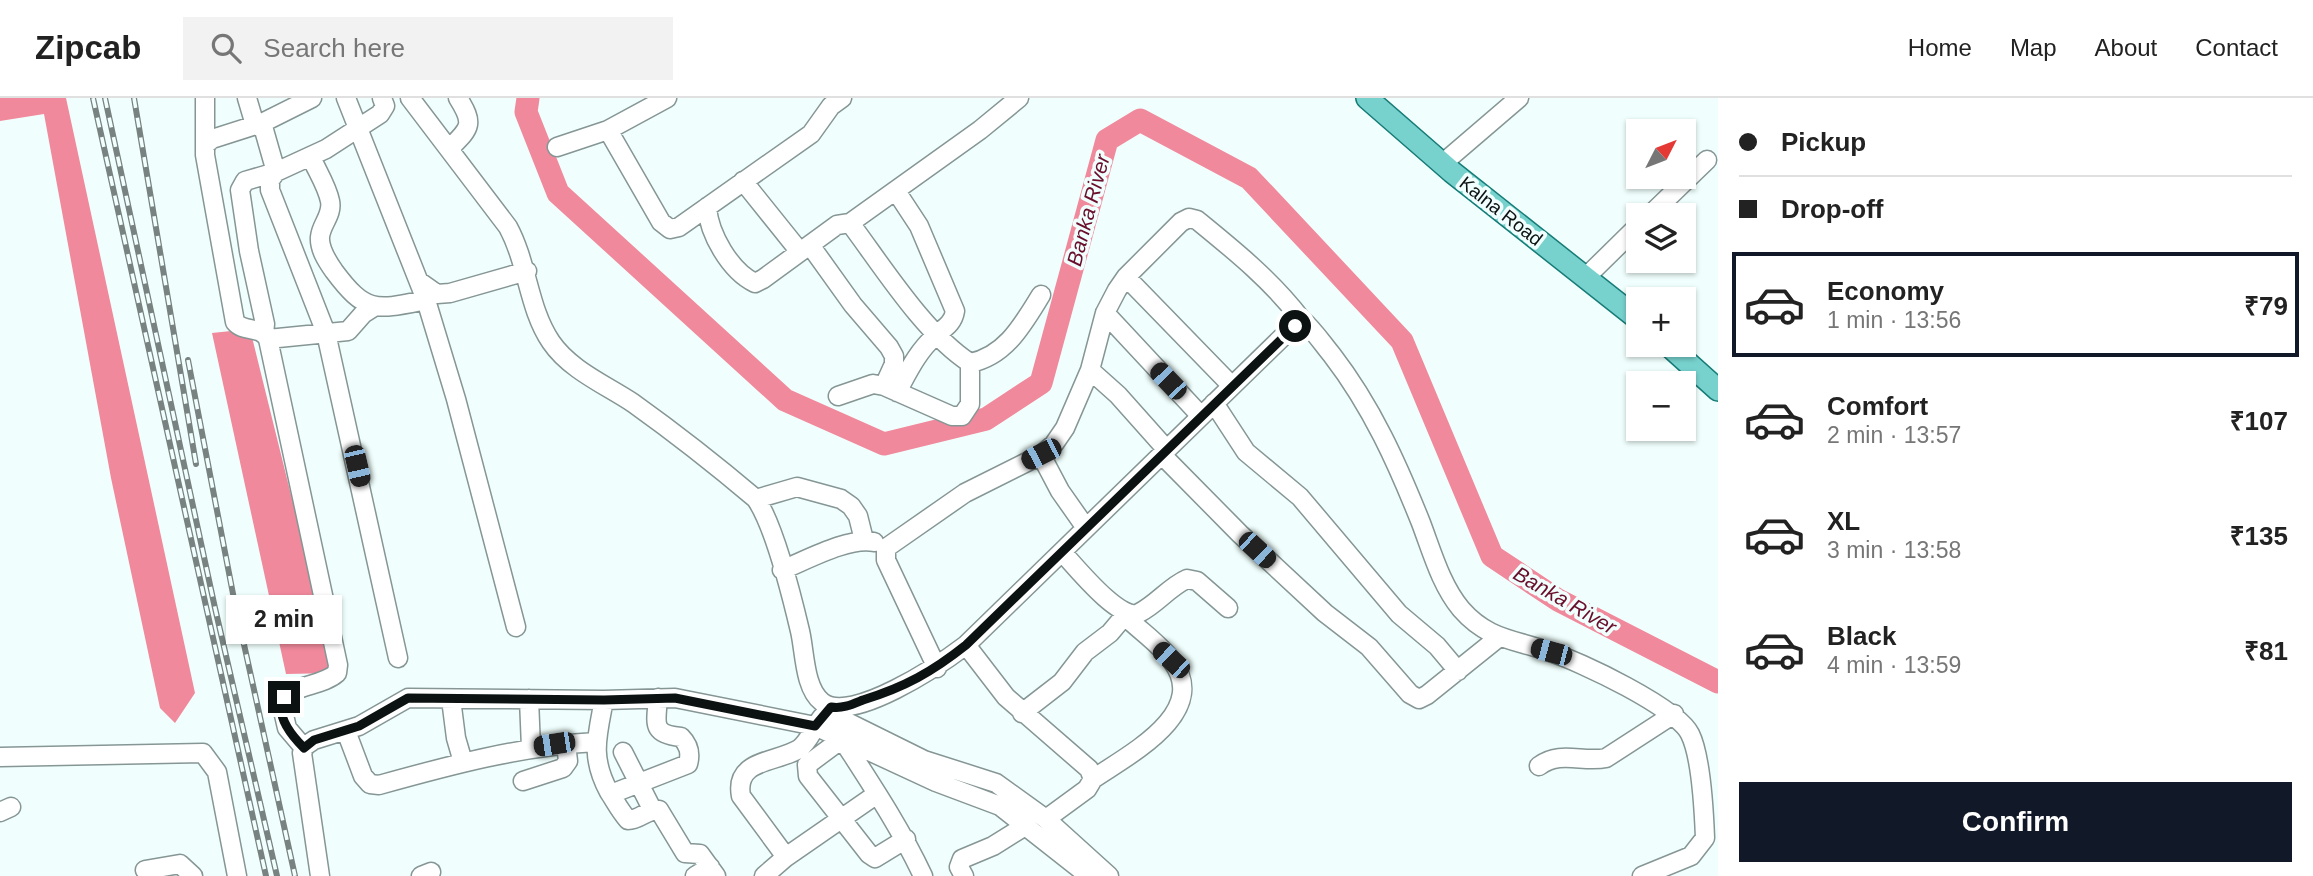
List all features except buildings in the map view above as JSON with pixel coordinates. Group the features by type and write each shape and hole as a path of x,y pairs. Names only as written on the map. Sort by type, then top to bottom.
{"main road":[{"name":"Kalna Road","path":"1367,98 1442,164 1626,310"},
{"path":"1681,357 1718,390"}],"street":[{"path":"205,98 205,145 235,322 238,326 266,336 348,331 363,314 374,307"},
{"path":"247,98 276,172"},
{"path":"205,145 212,139 259,124 312,98"},
{"path":"346,98 426,300 456,399 516,627"},
{"path":"304,748 287,728 281,702 288,693 330,680 337,673 338,665 266,336 240,190 245,181 276,172 311,157 357,127 383,104 402,98"},
{"path":"410,98 508,227 519,247 545,332 567,360 634,404 756,499 764,511 782,570 800,631 812,688 821,701 829,709 924,760 996,783 1046,820 1109,876"},
{"path":"449,149 470,124 468,114 458,98"},
{"path":"557,147 608,130 667,98"},
{"path":"707,207 708,219 726,255 746,279 755,283 837,225 850,223 896,191 1018,98"},
{"path":"1442,164 1519,98"},
{"path":"608,130 661,222 670,229 678,227 811,134 833,101"},
{"path":"311,157 331,203 330,214 320,236 321,247 327,261 351,293 374,307 392,307 426,300"},
{"path":"1662,203 1707,160"},
{"path":"276,172 270,180 270,190 326,333 398,658"},
{"path":"743,181 889,346 894,356 891,389"},
{"path":"891,389 923,347 954,319 955,311 919,226 896,191"},
{"path":"886,548 965,493 1041,454 1054,444 1065,428 1090,370 1105,313 1126,276 1181,222 1189,218 1197,220 1257,269 1301,319 1368,404 1403,477 1445,585 1461,609 1479,626 1498,638 1551,652 1674,715 1691,736 1703,802 1705,838 1690,856 1642,876"},
{"path":"838,396 873,384 891,389 952,416 962,416 970,404 970,363 937,334 903,295 850,223"},
{"path":"1585,278 1626,238"},
{"path":"420,282 438,294 450,293 527,271"},
{"path":"1126,276 1232,386"},
{"path":"970,363 983,361 1009,343 1041,295"},
{"path":"1105,313 1208,410 1246,452 1300,497 1399,614 1437,646 1458,671"},
{"path":"786,857 741,796 739,784 743,774 753,767 799,749 829,709 845,707 899,688 937,667 966,645 1301,319"},
{"path":"1090,370 1118,395 1165,453 1268,561 1325,613 1358,637 1410,694 1419,699 1427,695 1498,638"},
{"path":"1041,454 1060,491 1086,528"},
{"path":"756,499 797,487 841,499 851,506 858,516 864,540"},
{"path":"782,570 864,540 886,548"},
{"path":"886,548 886,559 937,667"},
{"path":"1046,820 1087,789 1093,779 1157,735 1177,710 1184,687 1171,660 1062,552"},
{"path":"1126,615 1142,612 1187,579 1197,581 1228,608"},
{"path":"1022,713 1062,682 1085,652 1110,633 1126,615"},
{"path":"966,645 998,688 1022,713 1080,759 1093,779"},
{"path":"320,876 302,753 304,748 314,740 346,731 408,698 658,698 696,701 815,726 936,782 986,799 1025,825 1089,876"},
{"path":"611,794 682,768 690,758 689,749 681,737 666,736 659,731 656,724 658,698"},
{"path":"451,699 456,738 463,762"},
{"path":"529,699 531,748"},
{"path":"604,700 596,742 599,774 628,820 635,820 652,810 659,810 685,853 700,854 707,873"},
{"path":"1539,765 1556,757 1594,760 1606,758 1674,715"},
{"path":"346,731 363,776 370,784 380,785 463,762 531,748 596,742"},
{"path":"842,739 906,839 923,876"},
{"path":"842,739 809,763 806,769 869,854 875,858 906,839"},
{"path":"523,782 563,768 568,761 566,744"},
{"path":"623,752 652,810"},
{"path":"0,757 203,753 217,772 237,876"},
{"path":"764,876 786,857 877,794"},
{"path":"964,876 959,867 962,859 993,846 1025,825"},
{"path":"145,870 180,864 192,876"}],"shaded area":[{"path":"0,98 66,98 195,693 175,723 160,708 111,478 44,114 0,121"},
{"path":"250,329 335,673 286,674 212,333"}],"waterway":[{"name":"Banka River","path":"528,98 526,112 558,193 785,400 884,444 986,419 1041,383 1107,140 1140,120 1249,178 1402,341 1492,556 1558,600 1718,682"}],"railway":[{"path":"93,98 266,876"},
{"path":"105,98 215,608 277,876"},
{"path":"134,98 196,464"},
{"path":"188,360 234,599 295,876"}],"route":[{"path":"284,697 281,702 287,728 304,748 314,740 359,726 393,704 408,698 675,698 815,726 831,707 845,707 917,680 966,645 1295,326"}]}
